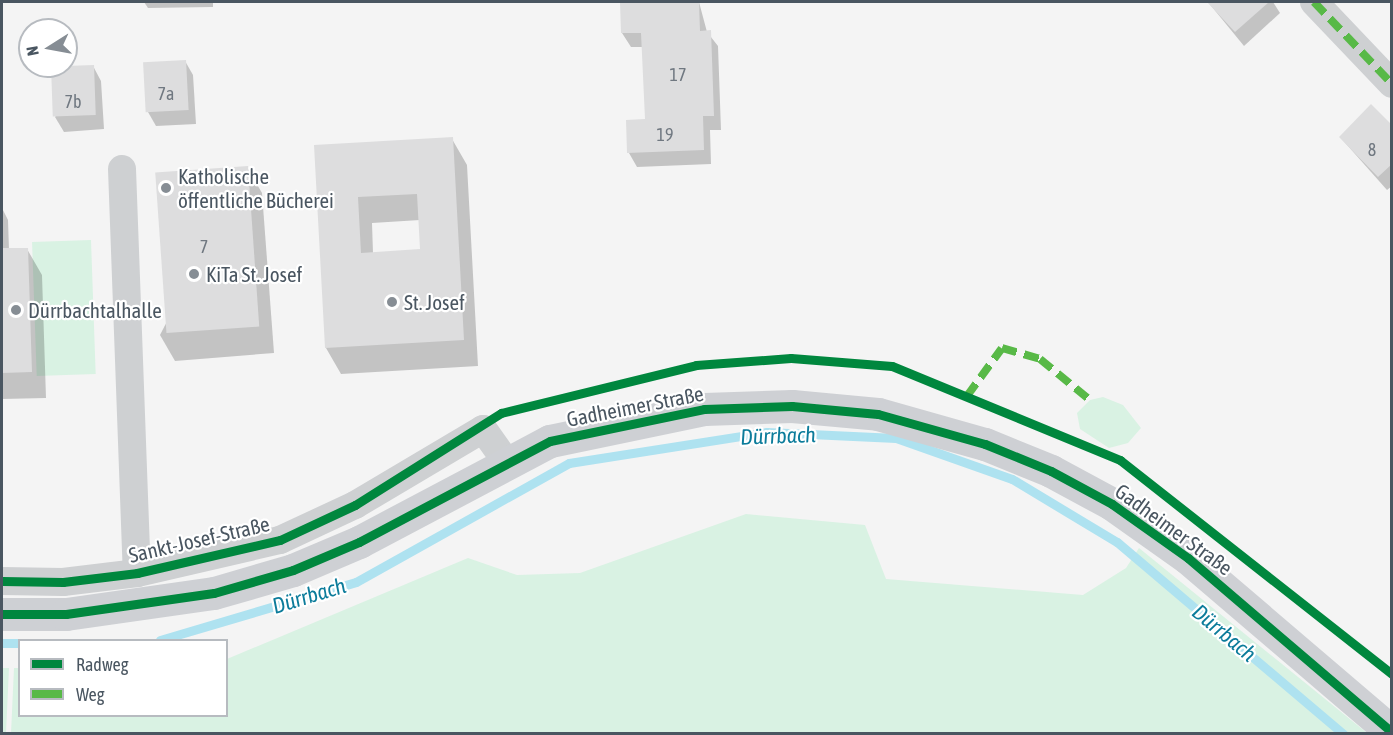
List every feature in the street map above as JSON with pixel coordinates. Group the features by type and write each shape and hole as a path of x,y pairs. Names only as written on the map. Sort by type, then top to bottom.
{"street":[{"path":"1314,2 1392,84"},
{"name":"Sankt-Josef-Straße","path":"122,169 137,573"},
{"name":"Gadheimer Straße","path":"2,614 66,614 214,593 293,570 550,441 704,409 792,406 878,414 985,444 1062,476 1159,537 1392,732"},
{"name":"Sankt-Josef-Straße","path":"2,581 63,582 137,573 280,540 355,505 483,429 508,464"}],"green space":[{"path":"91,240 96,374 37,376 32,242"},
{"path":"1103,397 1123,405 1141,428 1128,443 1109,448 1080,429 1077,413 1090,400"},
{"path":"746,514 865,525 886,579 1083,595 1126,568 1139,548 1367,733 11,733 14,668 18,668 18,717 228,717 228,659 468,558 517,575 580,573"},
{"path":"2,668 9,668 6,733 2,733"}],"building":[{"path":"620,2 699,2 700,31 711,30 714,116 703,116 704,150 627,153 626,120 645,119 641,33 621,33"},
{"path":"1207,2 1269,2 1235,32"},
{"path":"186,60 189,110 146,112 143,62"},
{"path":"94,65 96,115 53,116 51,78 78,78 78,66"},
{"path":"1371,104 1392,125 1392,164 1378,177 1339,137"},
{"path":"453,137 464,340 325,348 314,145","holes":["417,194 420,249 361,253 358,197"]},
{"path":"248,166 259,327 166,333 155,172"},
{"name":"Dürrbachtalhalle","path":"2,248 28,248 32,372 2,373"}],"waterway":[{"name":"Dürrbach","path":"163,639 356,582 569,463 767,432 896,438 1012,479 1117,542 1343,734"},
{"name":"Dürrbach","path":"2,643 18,643"}],"marked path":[{"path":"1314,2 1392,84"},
{"path":"967,396 1002,348 1040,359 1090,400"}],"cycle path":[{"path":"2,581 63,582 137,573 280,540 355,505 501,413 696,365 791,358 892,366 1120,460 1392,674"},
{"path":"2,614 66,614 214,593 293,570 359,542 550,441 704,409 792,406 878,414 985,444 1051,471 1112,504 1188,558 1392,732"}],"place":[{"name":"Katholische öffentliche Bücherei","path":"166,188"},
{"name":"KiTa St. Josef","path":"194,274"},
{"name":"St. Josef","path":"392,302"},
{"name":"Dürrbachtalhalle","path":"16,310"}]}
